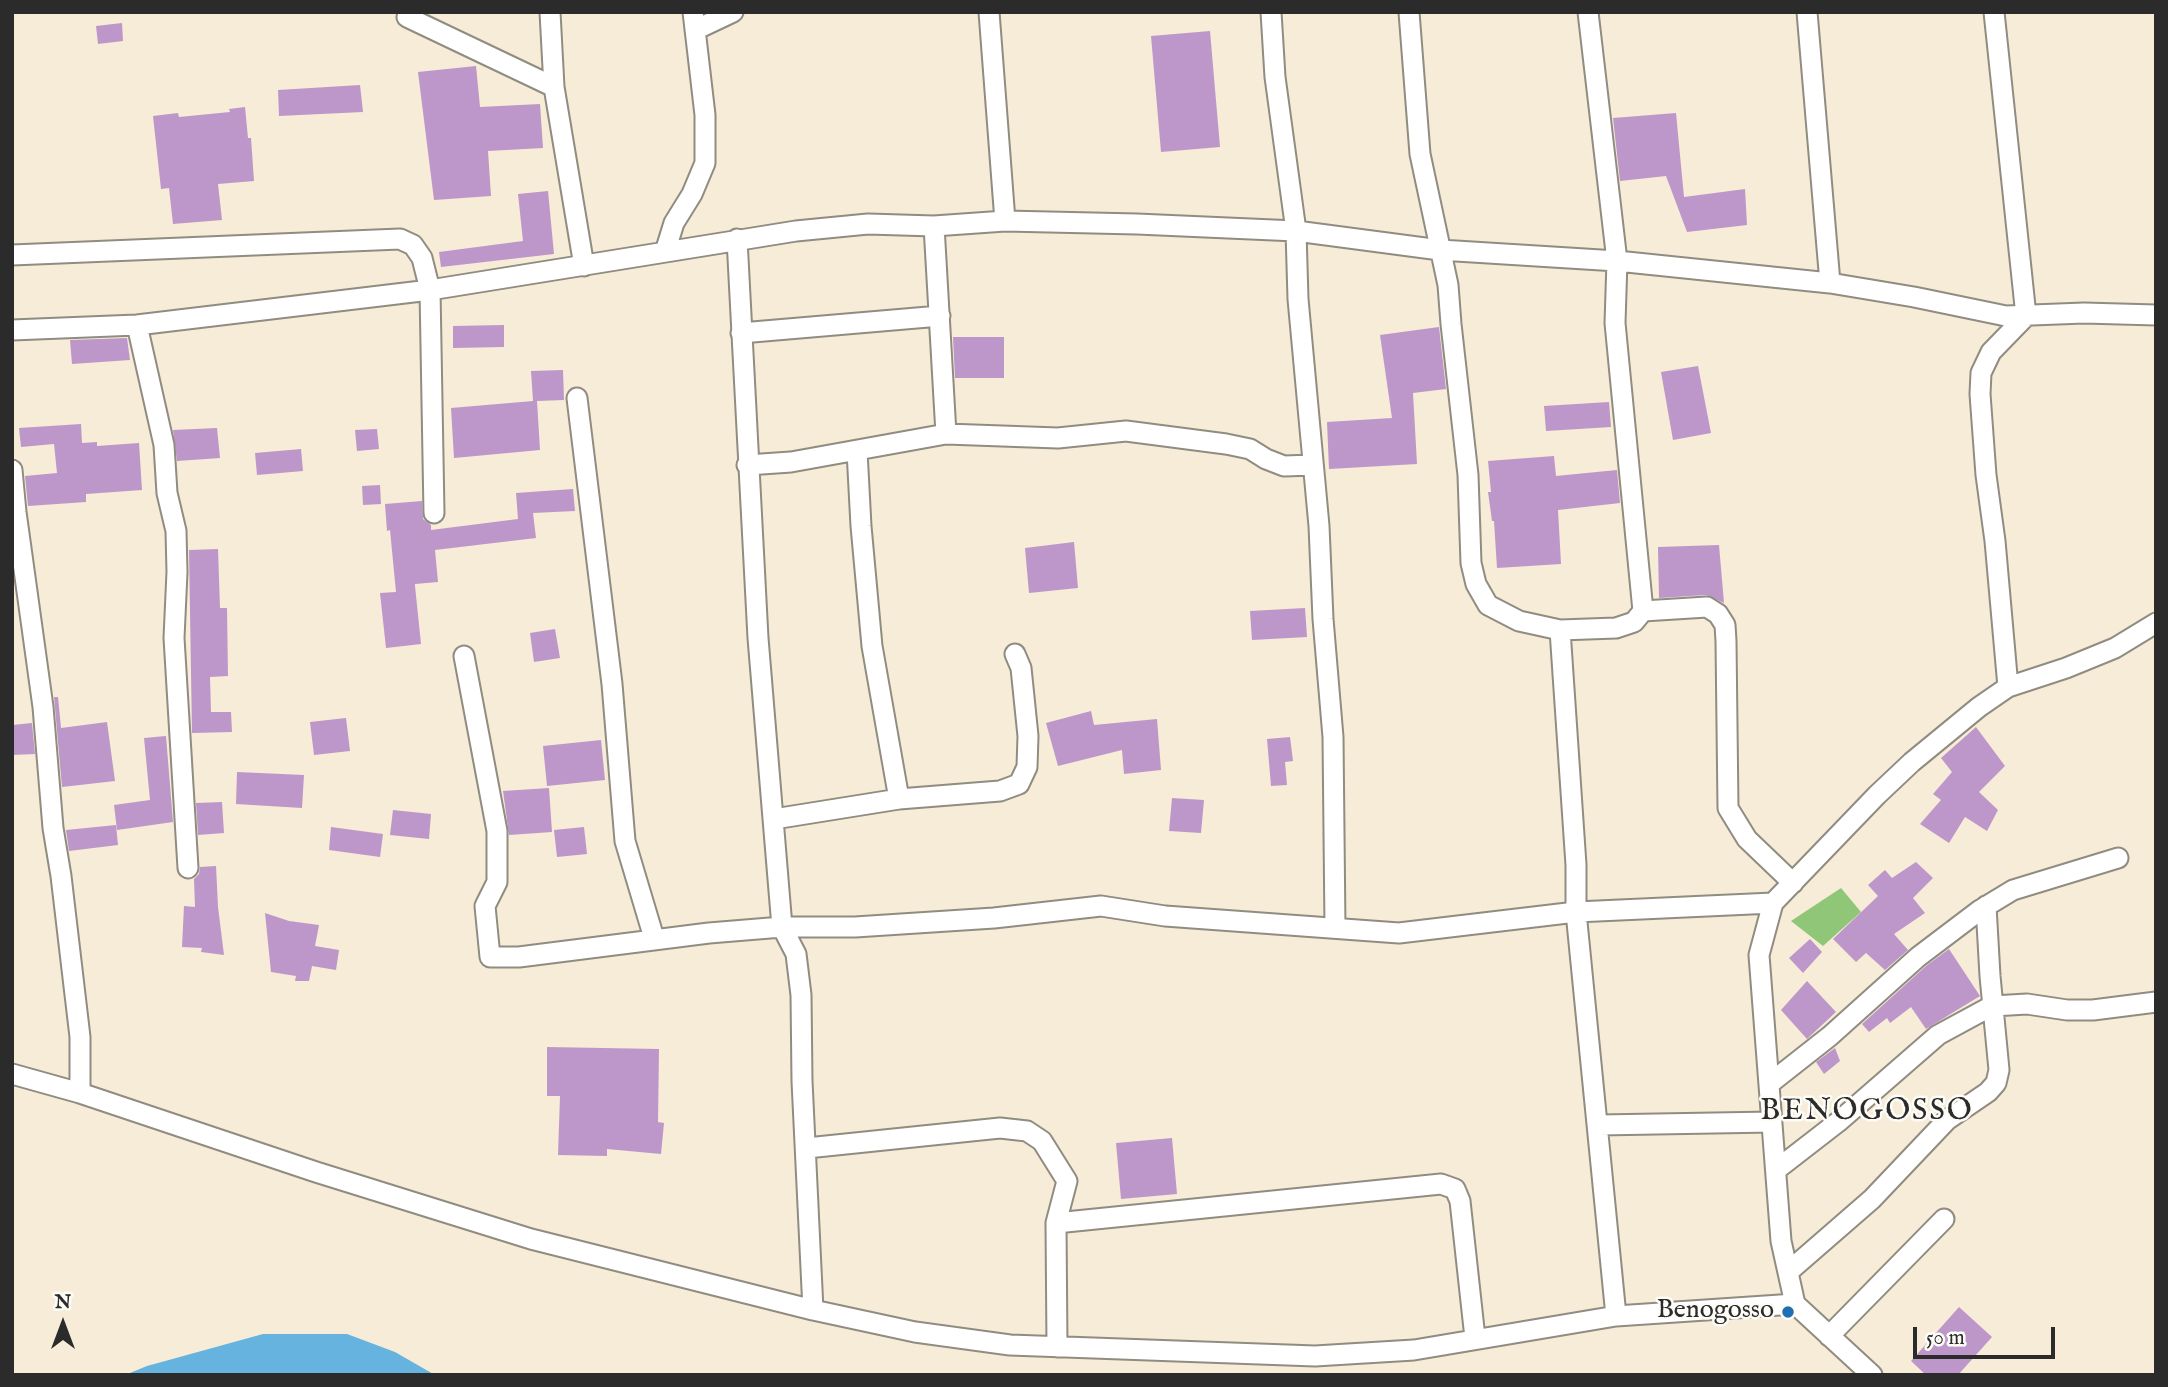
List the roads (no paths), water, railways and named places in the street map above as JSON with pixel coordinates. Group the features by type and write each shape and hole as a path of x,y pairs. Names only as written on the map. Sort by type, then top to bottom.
{"street":[{"path":"550,12 554,87 583,266"},
{"path":"665,252 674,223 692,194 705,163 705,115 694,21 733,12"},
{"path":"989,12 1005,221"},
{"path":"1271,12 1275,77 1296,231 1298,299 1319,526 1323,619 1333,737 1335,928"},
{"path":"1409,12 1420,154 1448,285 1468,475 1471,563 1476,584 1488,605 1519,621 1560,630 1616,628 1634,622 1643,611 1615,323 1617,261 1587,12"},
{"path":"1807,12 1830,283"},
{"path":"1994,12 2026,316"},
{"path":"407,17 554,87"},
{"path":"12,330 137,325 430,290 737,239 869,224 934,226 1005,221 1296,231 1440,250 1617,261 1830,283 1914,297 2006,317 2084,313 2156,315"},
{"path":"934,226 946,434"},
{"path":"12,255 400,239 412,245 422,258 430,290 434,513"},
{"path":"737,239 758,638 782,928 796,954 801,995 802,1081 813,1310"},
{"path":"741,334 940,316"},
{"path":"2008,687 1980,394 1981,373 1991,352 2026,316"},
{"path":"137,325 164,445 167,493 176,531 174,638 188,868"},
{"path":"577,398 612,684 625,841 654,939"},
{"path":"747,465 791,462 946,434 1058,438 1126,431 1250,449 1284,466 1313,465"},
{"path":"858,451 861,526 872,646 899,799"},
{"path":"12,470 43,706 53,828 80,1037 80,1093"},
{"path":"1643,611 1707,607 1718,614 1724,625 1728,808 1747,839 1793,883"},
{"path":"1872,1375 1795,1304 1781,1241 1759,955 1773,903 1877,795 1979,706 2008,687 2115,648 2156,623"},
{"path":"1560,630 1576,864 1576,912 1616,1316"},
{"path":"774,819 899,799 1000,791 1019,784 1027,767 1028,736 1021,668 1014,654"},
{"path":"464,656 497,831 497,882 485,906 490,957 519,957 654,939 782,928 855,928 994,918 1101,906 1165,916 1399,933 1576,912 1773,903"},
{"path":"1769,1084 1830,1036 1918,957 1986,906 2013,890 2118,858"},
{"path":"1788,1272 1872,1199 1947,1120 1988,1092 1996,1083 1999,1070 1986,906"},
{"path":"1776,1170 1838,1122 1938,1035 1993,1006 2027,1004 2067,1010 2093,1010 2156,1002"},
{"path":"12,1074 80,1093 316,1172 531,1239 813,1310 915,1332 1010,1345 1315,1356 1414,1350 1616,1316 1795,1304"},
{"path":"1599,1125 1772,1122"},
{"path":"807,1148 1000,1128 1027,1131 1042,1141 1067,1181 1056,1223 1056,1347"},
{"path":"1056,1223 1441,1184 1455,1189 1460,1201 1475,1338"},
{"path":"1829,1336 1944,1219"}],"water":[{"path":"263,1334 347,1334 395,1352 435,1375 125,1375 147,1366"}],"place":[{"name":"Benogosso","path":"1788,1312"}],"district":[{"name":"BENOGOSSO","path":"1867,1113"}]}
